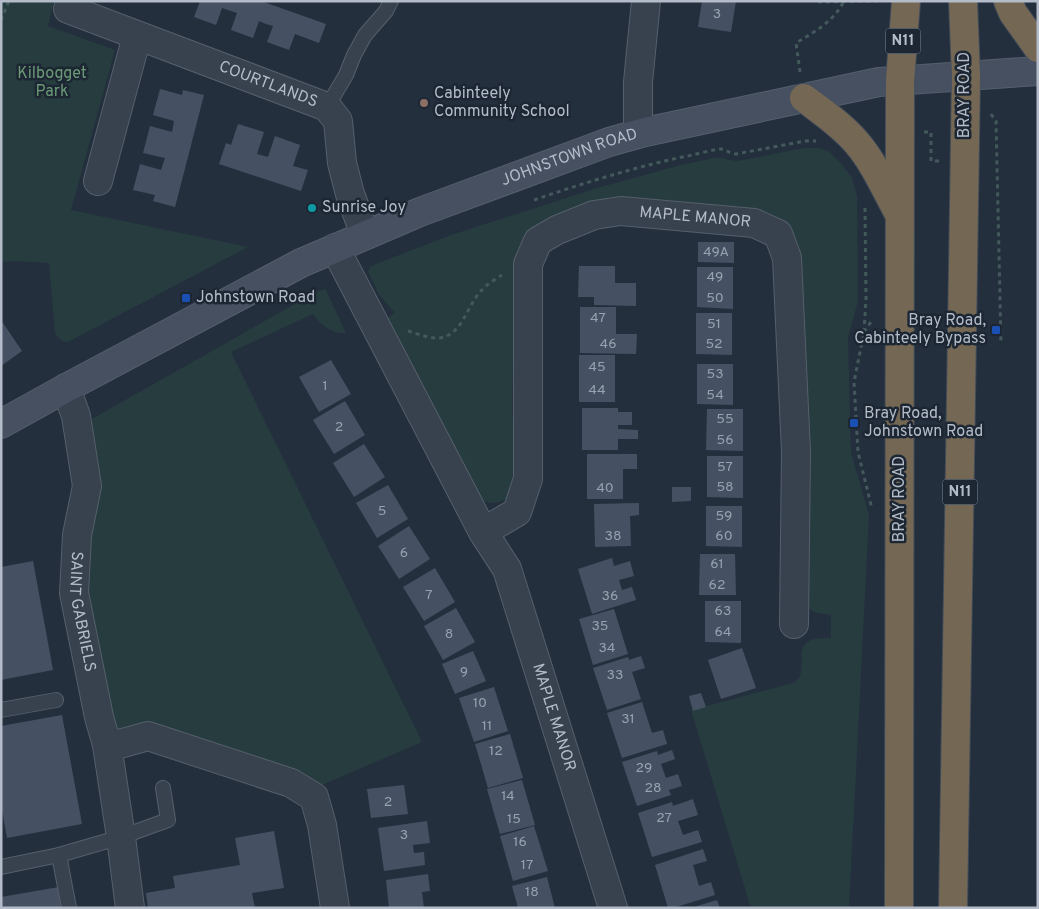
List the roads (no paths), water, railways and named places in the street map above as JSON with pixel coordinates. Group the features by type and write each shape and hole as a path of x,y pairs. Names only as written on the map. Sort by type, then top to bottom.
{"highway":[{"name":"BRAY ROAD","path":"899,908 900,81 906,1"},
{"name":"BRAY ROAD","path":"953,908 966,76 963,1"},
{"path":"1008,1 1013,13 1038,48"},
{"path":"804,98 832,118 856,142 867,157 900,216"}],"street":[{"path":"638,134 638,82 646,1"},
{"name":"COURTLANDS","path":"68,9 327,107 338,121 342,163 350,194 365,235"},
{"path":"98,181 137,36"},
{"name":"JOHNSTOWN ROAD","path":"1,424 301,264 335,248 438,206 609,142 638,134 879,82 1038,71"},
{"name":"MAPLE MANOR","path":"483,532 517,512 528,479 528,264 538,241 557,230 594,215 621,211 754,223 778,234 787,258 796,442 794,624"},
{"name":"MAPLE MANOR","path":"335,248 483,532 506,569 612,908"},
{"name":"SAINT GABRIELS","path":"66,388 76,416 87,486 77,535 74,593 99,717 107,745 130,908"},
{"path":"107,745 148,736 291,783 314,797 322,825 335,908"}],"lane":[{"path":"327,107 346,75 365,35 386,11 391,1"},
{"path":"1,710 56,700"},
{"path":"1,867 59,855 121,837 168,820 163,788"},
{"path":"59,855 68,908"}],"place":[{"name":"Cabinteely Community School","path":"424,103"},
{"name":"Sunrise Joy","path":"312,208"},
{"name":"Johnstown Road","path":"186,298"},
{"name":"Bray Road, Cabinteely Bypass","path":"996,330"},
{"name":"Bray Road, Johnstown Road","path":"854,423"}],"park label":[{"name":"Kilbogget Park","path":"52,83"}]}
